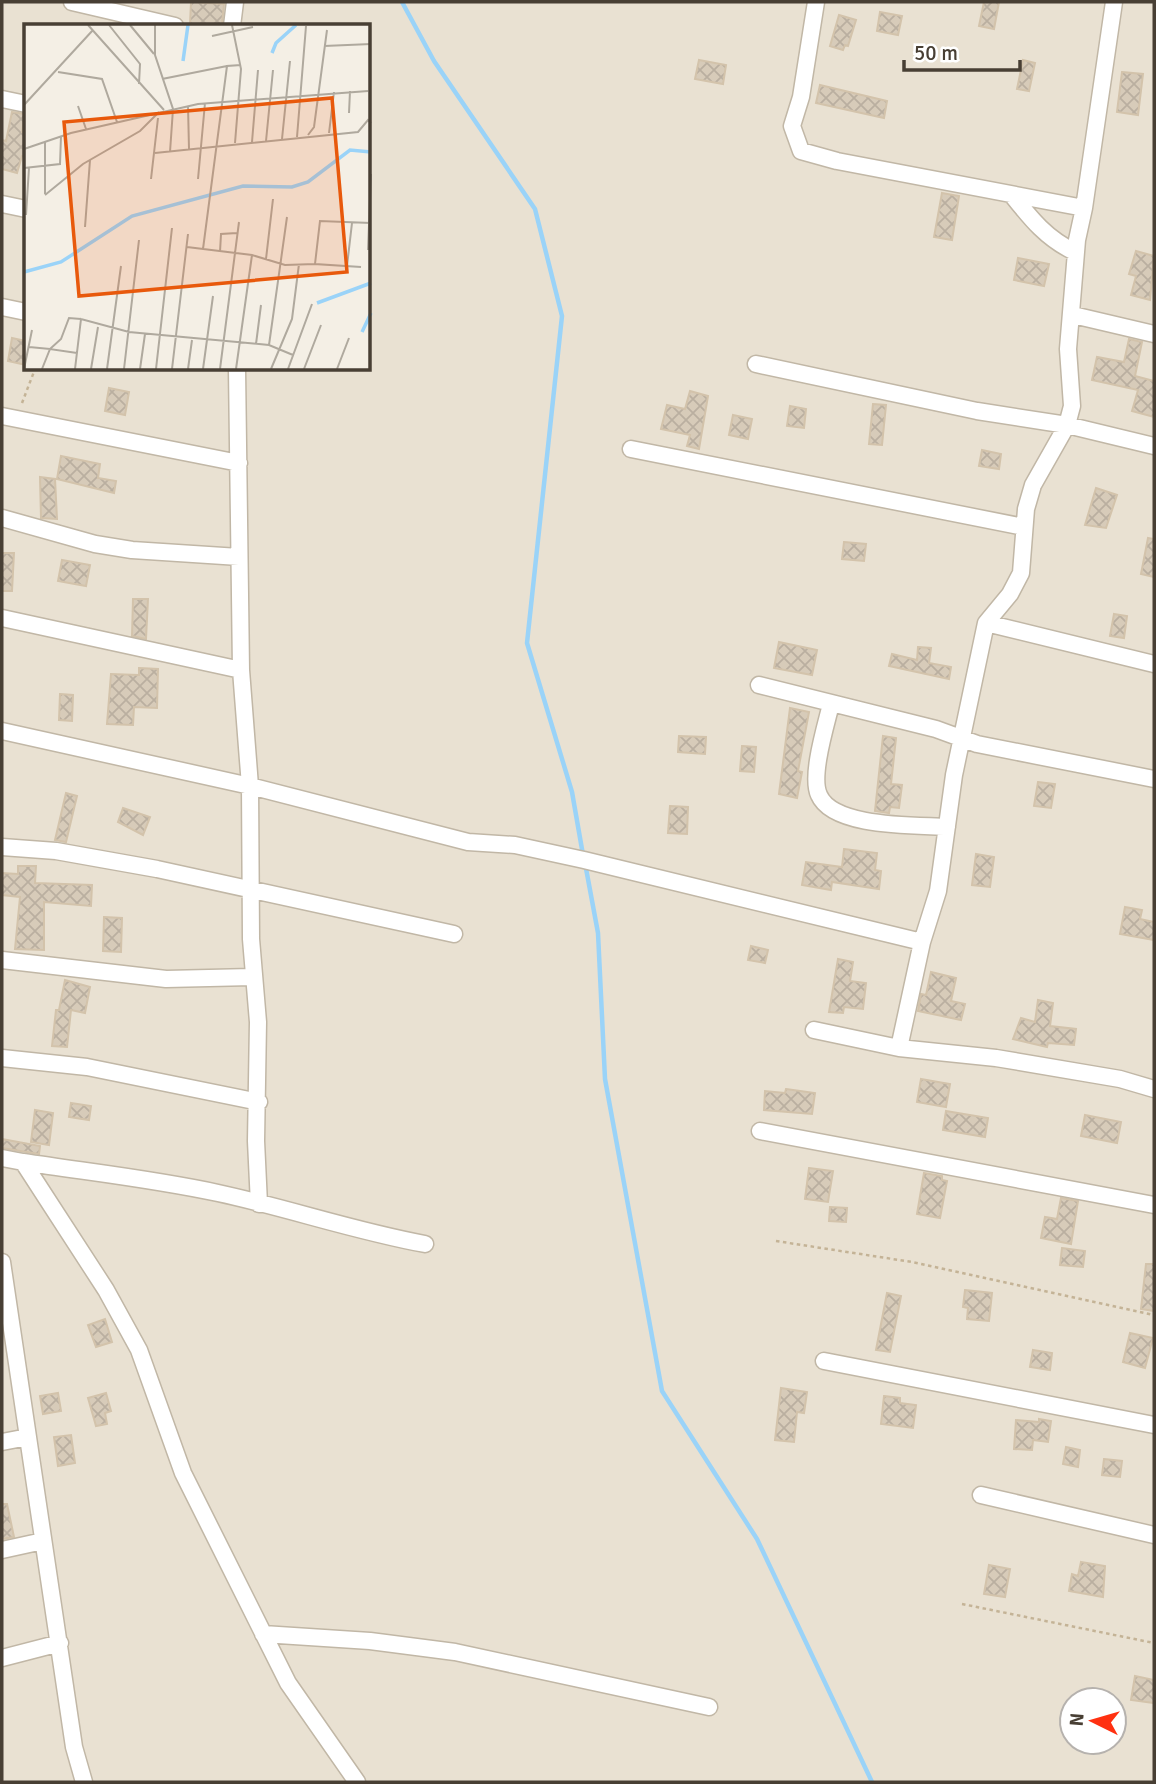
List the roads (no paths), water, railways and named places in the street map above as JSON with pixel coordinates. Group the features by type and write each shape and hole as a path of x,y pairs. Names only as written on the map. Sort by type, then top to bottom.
{"street":[{"path":"72,2 166,24"},
{"path":"232,24 235,2"},
{"path":"816,2 801,96 792,126 801,150 836,161 1084,208"},
{"path":"899,1048 922,942 938,891 961,738 986,623 1010,594 1021,573 1024,527 1033,485 1067,425 1072,406 1068,349 1073,315 1075,252 1084,208 1114,2"},
{"path":"2,99 24,104"},
{"path":"1012,195 1039,228 1055,242 1075,252"},
{"path":"2,204 24,209"},
{"path":"2,307 24,312"},
{"path":"1073,315 1154,334"},
{"path":"756,364 977,411 1067,425 1154,446"},
{"path":"237,371 241,670 250,786 252,978 258,1022 256,1141 259,1204"},
{"path":"9,418 239,463"},
{"path":"631,449 1024,527"},
{"path":"2,519 95,544 132,550 239,556"},
{"path":"2,618 241,670"},
{"path":"986,623 1154,664"},
{"path":"759,685 936,729 961,738 1154,779"},
{"path":"831,704 817,776 819,796 834,812 855,819 947,827"},
{"path":"2,731 250,786 468,842 515,845 584,860 922,942"},
{"path":"2,847 56,850 454,934"},
{"path":"2,960 166,979 252,978"},
{"path":"814,1030 899,1048 996,1058 1119,1080 1154,1090"},
{"path":"2,1058 87,1067 258,1102"},
{"path":"760,1131 1154,1205"},
{"path":"2,1158 219,1193 321,1218 366,1234 425,1244"},
{"path":"23,1162 106,1290 139,1350 183,1473 288,1682 357,1782"},
{"path":"2,1262 74,1747 84,1782"},
{"path":"824,1361 1154,1425"},
{"path":"2,1442 28,1437"},
{"path":"981,1495 1154,1535"},
{"path":"2,1550 43,1541"},
{"path":"263,1634 370,1641 455,1652 709,1707"},
{"path":"2,1658 60,1643"}],"waterway":[{"path":"402,2 434,61 535,209 562,316 527,643 572,792 583,855"},
{"path":"585,863 598,933 605,1079 662,1391 757,1539 872,1782"}]}
